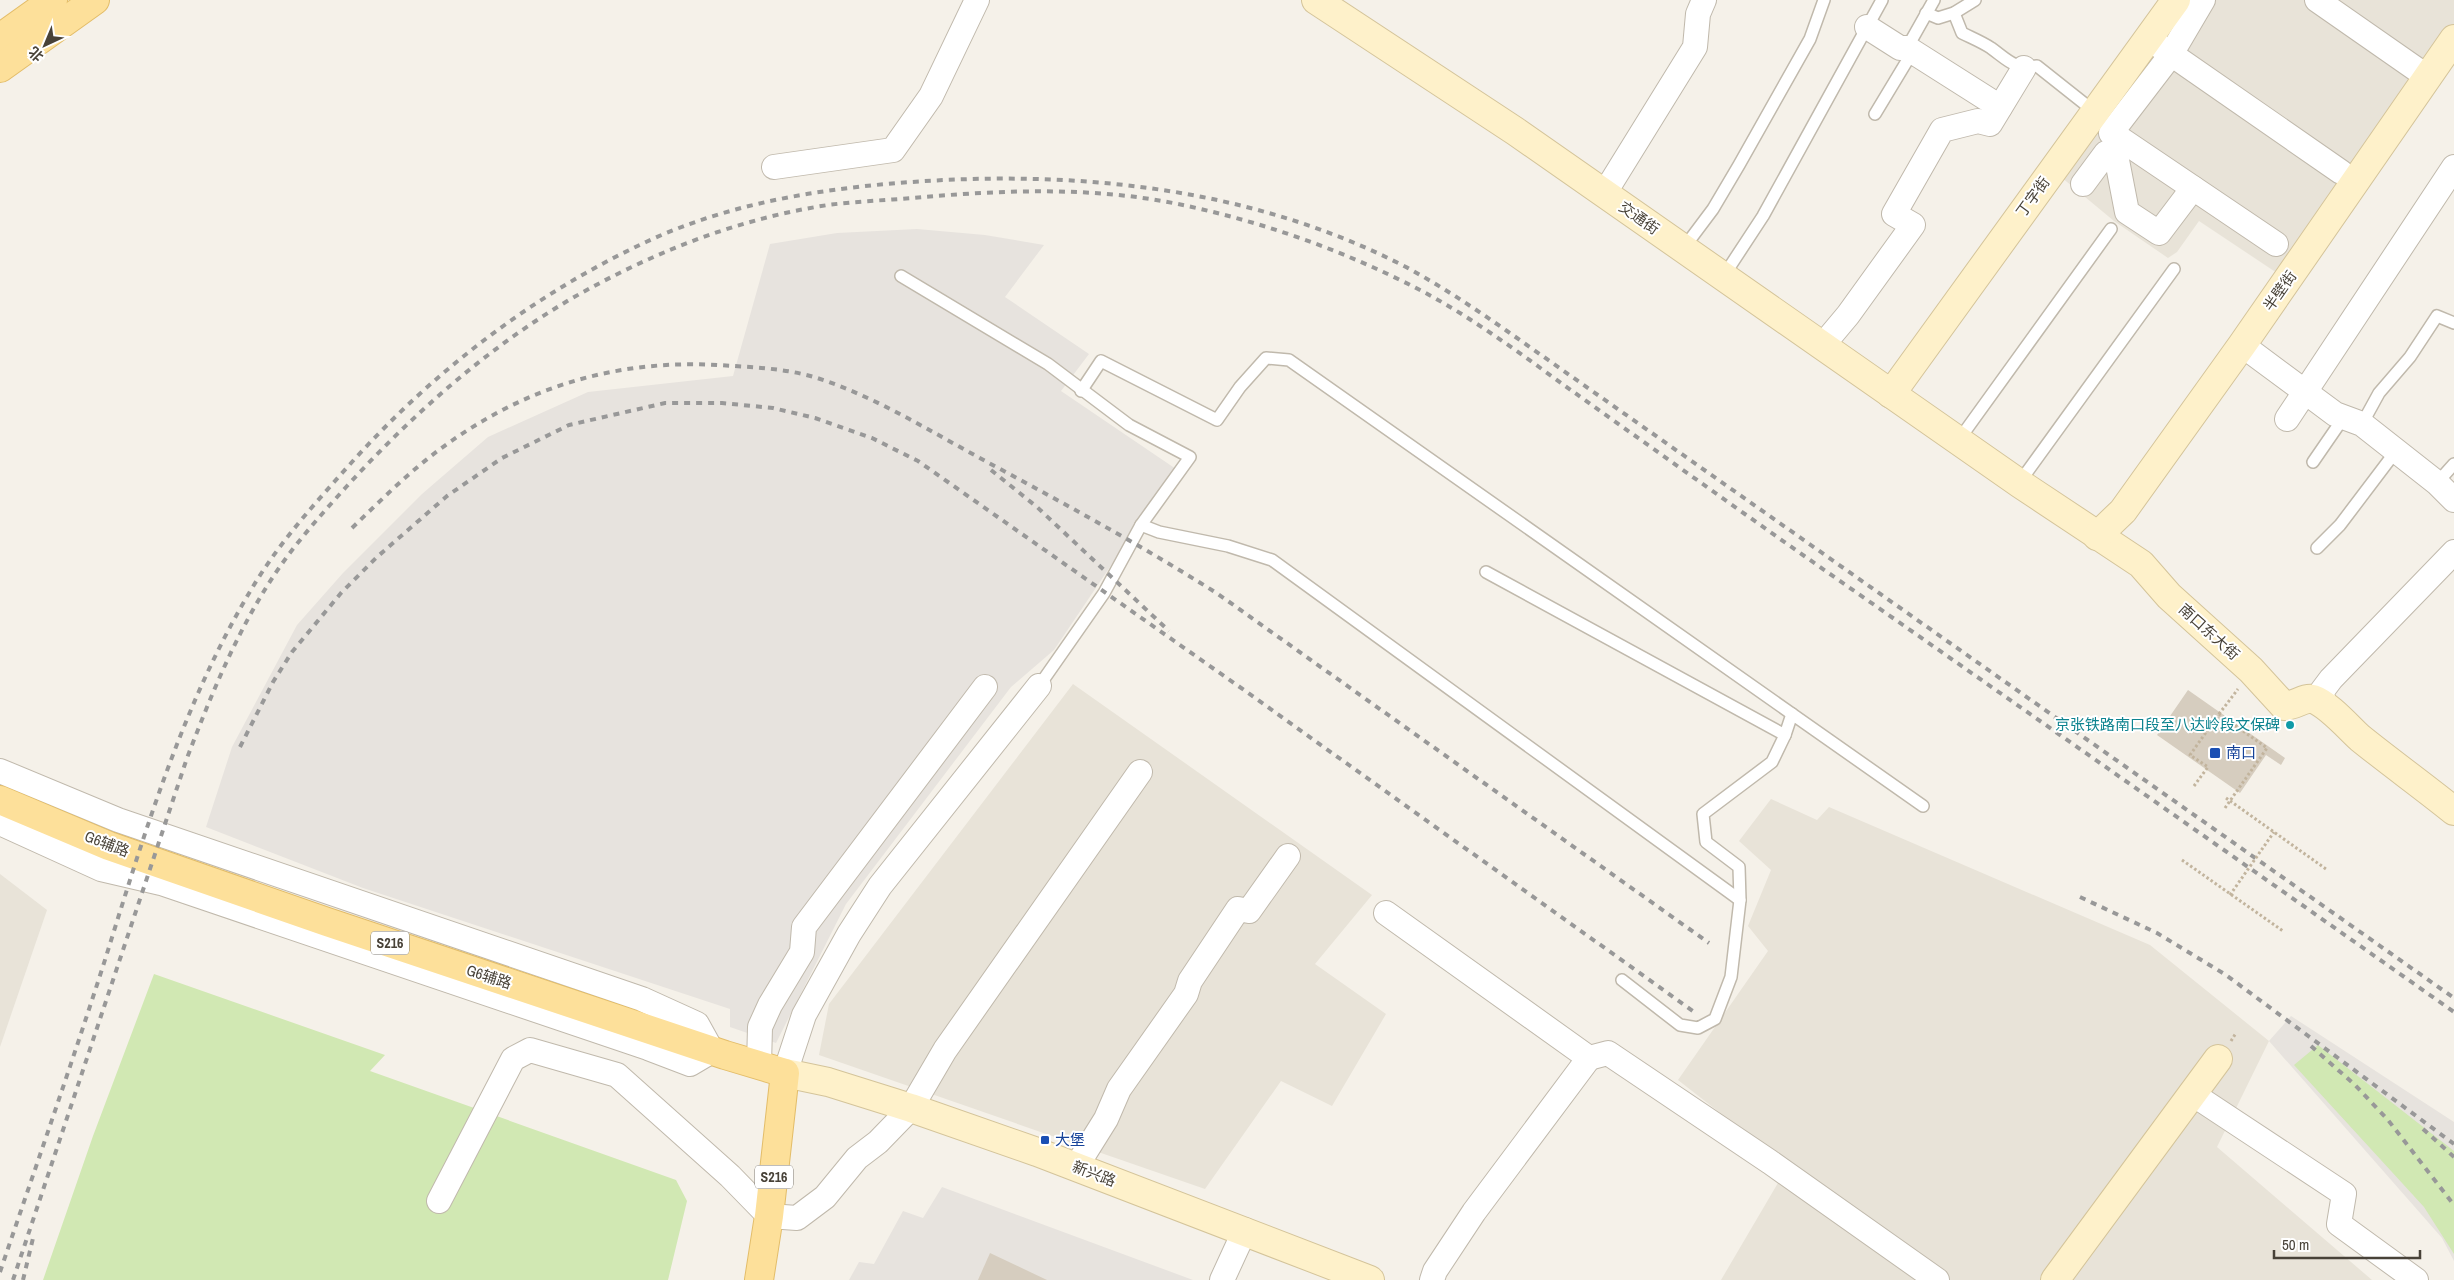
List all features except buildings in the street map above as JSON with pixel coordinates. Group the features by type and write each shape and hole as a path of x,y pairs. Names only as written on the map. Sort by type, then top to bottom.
{"main road":[{"path":"0,38 53,0"},
{"path":"0,68 95,0"},
{"name":"G6辅路","path":"0,800 109,846 327,922 712,1051 785,1073"},
{"name":"S216","path":"759,1280 769,1216 785,1073"}],"street":[{"path":"774,167 893,150 931,96 977,0"},
{"name":"交通街","path":"1316,0 1515,131 1958,441"},
{"path":"1604,194 1695,47 1698,14 1704,0"},
{"name":"丁字街","path":"1891,394 2176,0"},
{"path":"2193,188 2159,233 2127,212 2117,144 2111,133 2170,56 2203,0"},
{"path":"2317,0 2416,69"},
{"path":"1867,27 1900,48 1907,48 2000,107"},
{"path":"2149,38 2170,56 2341,172"},
{"name":"半壁街","path":"2097,536 2124,511 2242,345 2454,39"},
{"path":"1822,346 1848,315 1912,225 1894,214 1942,130 1978,121 1990,124 2024,68"},
{"path":"2083,184 2106,153 2117,144"},
{"path":"2117,144 2193,188 2276,244"},
{"path":"2286,419 2307,391 2454,167"},
{"path":"2242,345 2307,391 2335,414 2353,421 2396,451 2437,483 2454,500"},
{"name":"南口东大街","path":"1958,441 2141,564 2169,596 2251,670 2284,706 2294,706 2303,700 2312,699 2324,706 2361,738 2454,810"},
{"path":"2324,706 2322,691 2331,679 2454,552"},
{"path":"785,1073 804,1015 848,934 880,886 1039,686"},
{"path":"759,1065 760,1027 770,1005 802,952 804,927 986,687"},
{"path":"0,771 126,823 642,999 697,1024 712,1051 690,1064 648,1048 161,883 101,869 0,823"},
{"path":"439,1201 514,1059 530,1050 617,1075 730,1176 769,1216 797,1218 825,1197 852,1164 878,1142 911,1108 945,1050 1140,772"},
{"path":"1076,1167 1106,1119 1119,1089 1186,994 1190,981 1238,909 1249,911 1288,856"},
{"path":"1386,913 1589,1058"},
{"path":"617,1075 629,1059 648,1048"},
{"path":"1432,1280 1435,1271 1474,1212 1589,1058 1608,1053 1778,1168 1937,1280"},
{"path":"2055,1280 2191,1093 2218,1059"},
{"name":"新兴路","path":"785,1073 828,1082 911,1108 1076,1167 1194,1213 1245,1230 1370,1280"},
{"path":"2191,1093 2344,1194 2339,1224 2416,1280"},
{"path":"1222,1280 1245,1230"}],"lane":[{"path":"1683,249 1713,209 1739,165 1810,39 1824,0"},
{"path":"1723,277 1763,216 1882,0"},
{"path":"1875,114 1910,56 1907,48 1934,0"},
{"path":"1926,13 1938,18 1954,13 1975,0"},
{"path":"1954,13 1962,33 1990,48 2008,63 2024,68 2037,66 2095,112"},
{"path":"1958,441 2111,229"},
{"path":"2019,483 2174,269"},
{"path":"901,276 1048,364 1081,391 1129,425 1155,441 1190,456 1141,525 1104,593 1039,686"},
{"path":"2313,462 2379,393 2410,357 2437,316 2454,323"},
{"path":"1081,391 1101,361 1217,420 1240,387 1266,358 1288,360 1923,806"},
{"path":"2317,548 2340,525 2396,451"},
{"path":"2437,483 2454,464"},
{"path":"1141,525 1159,532 1228,546 1272,560 1740,900"},
{"path":"1486,572 1784,735"},
{"path":"1622,980 1680,1025 1698,1028 1715,1019 1731,977 1740,900 1739,866 1706,842 1703,814 1772,762 1792,714"}],"path":[{"path":"2194,786 2208,767 2190,755 2251,670"},
{"path":"2219,714 2267,748 2225,808"},
{"path":"2226,798 2326,869"},
{"path":"2230,894 2274,832"},
{"path":"2182,860 2283,931"}],"shaded area":[{"path":"2189,0 2454,0 2454,26 2280,275 2199,221 2177,252 2168,258 2114,221 2061,177"},
{"path":"917,229 985,235 1044,245 1005,297 1089,354 1061,391 1176,469 1054,650 1011,687 846,904 776,1043 730,1027 730,1009 363,888 206,827 232,747 297,625 343,573 422,494 488,437 588,392 733,376 770,244 837,233"},
{"path":"1073,684 1372,895 1315,964 1386,1014 1332,1106 1281,1081 1205,1189 819,1055 829,1004"},
{"path":"1771,799 1817,820 1829,807 2150,945 2269,1041 2217,1147 2372,1280 1721,1280 1788,1166 1678,1080 1768,951 1748,926 1771,870 1739,841"},
{"path":"0,874 47,910 0,1047"},
{"path":"2291,1016 2454,1122 2454,1261 2442,1238 2269,1041"},
{"path":"942,1187 1193,1280 849,1280 859,1262 874,1264 903,1211 923,1218"}],"green space":[{"path":"154,974 385,1055 370,1071 676,1180 687,1201 668,1280 43,1280 93,1136"},
{"path":"2318,1045 2454,1151 2454,1254 2424,1207 2294,1065"}],"railway":[{"path":"0,1272 79,1040 151,815 187,718 231,625 267,564 290,534 352,462 417,397 488,337 525,310 564,286 646,242 707,218 769,201 866,186 963,179 1029,179 1094,182 1158,189 1222,201 1285,218 1346,240 1406,267 1507,331 2454,998"},
{"path":"13,1280 187,758 214,691 245,625 269,583 296,545 372,459 424,409 479,362 538,319 599,283 694,240 760,219 828,205 1017,192 1049,191 1111,194 1173,203 1237,218 1330,249 1391,275 1462,314 1503,341 1799,552 2454,1012"},
{"path":"352,528 410,473 463,433 497,413 566,383 640,367 678,364 766,368 814,377 859,394 903,416 1105,527 1218,594 1709,943"},
{"path":"240,747 273,682 292,652 341,593 377,557 447,496 502,458 569,425 665,403 722,403 773,408 815,418 872,438 918,461 1244,690 1697,1014"},
{"path":"991,470 1037,507 1169,631"},
{"path":"2080,897 2157,933 2226,975 2454,1144"},
{"path":"2311,1046 2355,1085 2388,1120 2454,1205"},
{"path":"2423,1129 2454,1157"},
{"path":"23,1280 34,1234"}],"place":[{"name":"京张铁路南口段至八达岭段文保碑","path":"2290,725"},
{"name":"南口","path":"2215,753"},
{"name":"大堡","path":"1045,1140"}]}
